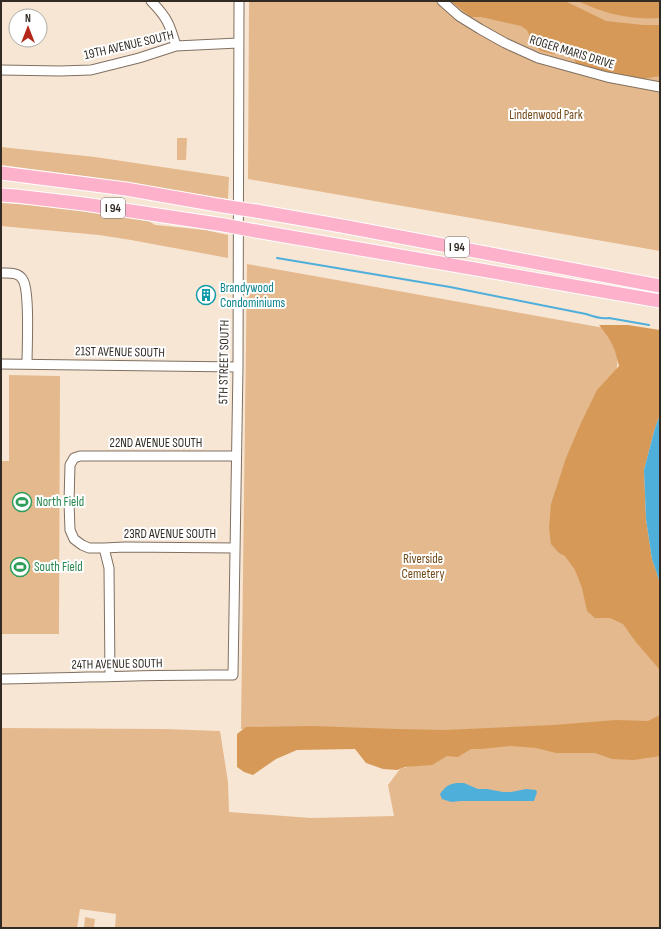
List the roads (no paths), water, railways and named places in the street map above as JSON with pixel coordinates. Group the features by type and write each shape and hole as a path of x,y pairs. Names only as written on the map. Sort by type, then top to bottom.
{"highway":[{"name":"I 94","path":"1,173 126,189 256,211 659,285"},
{"name":"I 94","path":"1,195 84,204 224,225 658,301"}],"street":[{"path":"151,1 169,22 176,46"},
{"name":"5TH STREET SOUTH","path":"233,675 238,367 239,1"},
{"name":"ROGER MARIS DRIVE","path":"442,1 459,16 505,43 538,58 607,77 660,87"},
{"name":"19TH AVENUE SOUTH","path":"1,70 91,70 138,58 176,46 238,43"},
{"path":"1,273 15,273 23,280 27,292 27,364"},
{"name":"21ST AVENUE SOUTH","path":"1,364 238,367"},
{"name":"22ND AVENUE SOUTH","path":"76,458 97,456 236,456"},
{"name":"23RD AVENUE SOUTH","path":"76,458 74,458 70,464 70,530 74,539 82,545 89,548 235,548"},
{"path":"104,548 109,568 110,676"},
{"name":"24TH AVENUE SOUTH","path":"1,679 233,675"}],"water":[{"path":"660,415 660,583 652,559 646,519 644,470"},
{"path":"464,783 478,789 503,792 526,789 536,790 537,792 534,801 451,802 442,799 440,794 444,789 449,785"}],"waterway":[{"path":"277,258 450,287 586,314 598,318 609,318 649,325"}],"place":[{"name":"Brandywood Condominiums","path":"206,295"},
{"name":"North Field","path":"22,502"},
{"name":"South Field","path":"20,567"}],"park label":[{"name":"Lindenwood Park","path":"546,115"},
{"name":"Riverside Cemetery","path":"423,566"}]}
